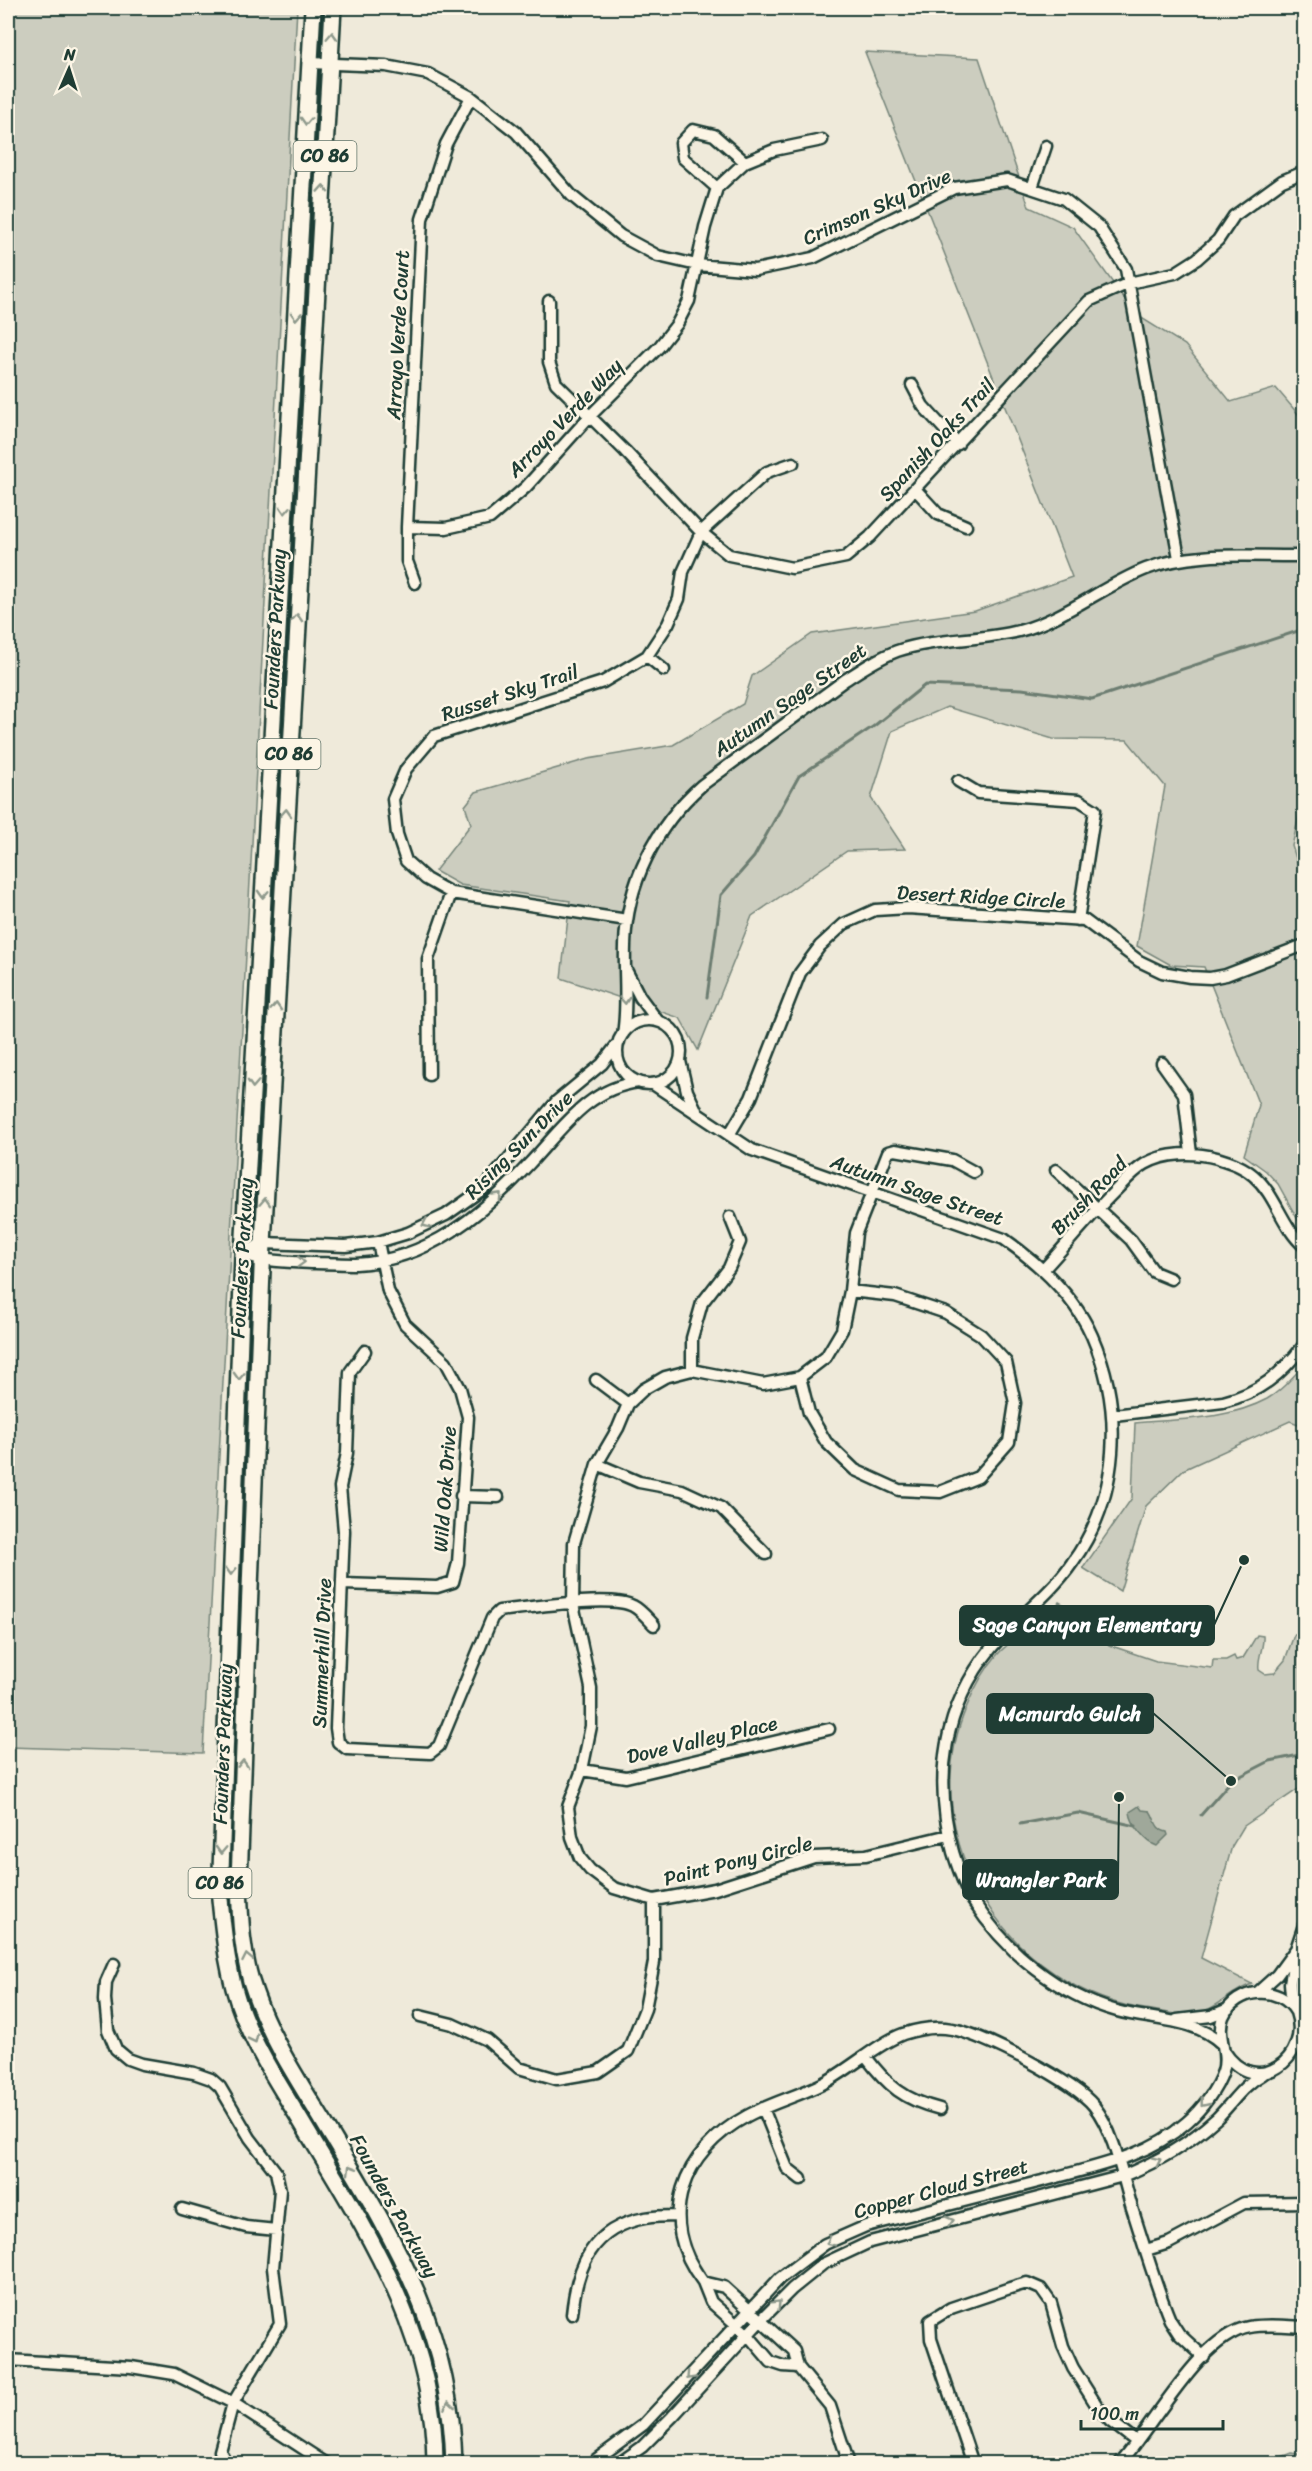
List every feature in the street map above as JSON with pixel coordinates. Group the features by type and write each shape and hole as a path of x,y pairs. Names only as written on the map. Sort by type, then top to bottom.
{"highway":[{"name":"Founders Parkway","path":"313,8 243,1254 220,1882 224,1942 236,1997 250,2033 373,2242 405,2311 421,2360 431,2410 435,2463"},
{"name":"Founders Parkway","path":"333,8 262,1243 239,1881 243,1939 254,1992 267,2025 390,2233 423,2304 439,2355 450,2407 454,2463"}],"street":[{"name":"Crimson Sky Drive","path":"310,63 386,66 428,74 471,97 516,132 572,196 621,236 658,256 697,265 755,270 813,258 954,188 1007,180 1064,199 1099,227 1126,269 1179,558"},
{"name":"Arroyo Verde Court","path":"415,583 407,561 407,527 422,219 446,144 471,97"},
{"path":"745,162 714,135 693,130 681,143 682,158 717,188 745,162 774,150 822,140"},
{"path":"1032,188 1046,146"},
{"name":"Spanish Oaks Trail","path":"549,301 549,362 556,383 625,451 701,532 729,555 792,568 846,557 870,537 1089,301 1129,283 1175,273 1218,240 1234,216 1282,181 1305,172"},
{"name":"Arroyo Verde Way","path":"407,527 446,528 490,518 526,487 589,417 659,346 677,324 689,301 705,227 717,188"},
{"path":"912,385 923,406 958,444"},
{"path":"701,532 767,472 793,463"},
{"path":"916,490 938,514 966,526"},
{"name":"Russet Sky Trail","path":"627,920 451,893 426,879 406,861 397,834 393,799 406,768 434,736 603,682 647,656 668,624 679,599 683,572 701,532"},
{"name":"Autumn Sage Street","path":"621,1038 626,1013 627,920 640,873 653,845 686,799 702,785 868,664 915,646 1020,631 1036,625 1118,581 1179,558 1305,556"},
{"path":"647,656 664,670"},
{"path":"958,781 978,793 1079,800 1095,810 1078,920"},
{"path":"429,1076 428,959 451,893"},
{"name":"Desert Ridge Circle","path":"729,1135 751,1098 800,973 820,946 844,924 875,910 908,908 1084,920 1140,961 1162,972 1190,977 1210,978 1226,975 1305,945"},
{"name":"Autumn Sage Street","path":"625,967 640,997 657,1020"},
{"path":"680,1061 670,1076 653,1084 639,1082 621,1066 618,1058 621,1038 638,1022 657,1020 674,1031 680,1040 680,1061 687,1091 698,1113"},
{"name":"Rising Sun Drive","path":"262,1243 346,1246 378,1242 408,1233 446,1215 483,1189 557,1101 602,1064 621,1038"},
{"path":"1162,1063 1184,1094 1191,1154"},
{"name":"Rising Sun Drive","path":"243,1254 262,1260 357,1264 399,1257 443,1238 488,1206 570,1117 592,1098 614,1087 639,1082"},
{"name":"Autumn Sage Street","path":"653,1084 752,1150 1004,1239 1043,1270 1081,1317 1092,1335 1102,1364 1114,1415 1110,1473 1096,1521 1074,1561 992,1648 974,1673 960,1699 944,1752 942,1793 949,1835 959,1871 972,1900 996,1931 1055,1984 1089,2002 1118,2012 1174,2020 1212,2035 1223,2047"},
{"name":"Paint Pony Circle","path":"949,1835 866,1855 814,1857 716,1889 654,1900 614,1888 590,1870 580,1858 572,1837 568,1807 582,1770 591,1726 591,1688 573,1604 574,1543 597,1464 618,1428 628,1404 644,1389 665,1377 692,1370 763,1384 800,1377 826,1357 842,1330 850,1291 856,1233 884,1157 888,1152 895,1150 952,1160 974,1172"},
{"name":"Brush Road","path":"1043,1270 1099,1207 1145,1164 1159,1158 1191,1154 1227,1161 1242,1167 1254,1176 1264,1188 1293,1236 1305,1246"},
{"path":"1056,1170 1099,1207 1131,1240 1154,1272 1171,1279"},
{"path":"692,1370 692,1338 702,1303 729,1268 740,1242 730,1217"},
{"name":"Wild Oak Drive","path":"342,1584 437,1587 453,1582 458,1563 468,1417 460,1388 446,1362 405,1324 388,1291 378,1242"},
{"path":"243,1254 262,1243"},
{"path":"800,1377 809,1413 826,1442 855,1470 899,1490 940,1492 978,1477 1009,1442 1015,1403 1006,1362 981,1335 946,1313 895,1296 850,1291"},
{"path":"1114,1415 1240,1398 1270,1382 1285,1369 1305,1345"},
{"name":"Summerhill Drive","path":"365,1351 350,1372 347,1454 340,1487 344,1531 336,1728 338,1742 347,1749 430,1753 439,1746 492,1617 499,1611 602,1602 633,1606 654,1625"},
{"path":"596,1380 628,1404"},
{"path":"597,1464 639,1482 682,1490 721,1508 766,1554"},
{"path":"462,1496 498,1497"},
{"name":"Dove Valley Place","path":"582,1770 626,1777 829,1729"},
{"path":"420,2016 452,2024 487,2040 519,2068 557,2079 598,2072 628,2052 645,2009 654,1962 654,1900"},
{"path":"1292,2006 1290,1983 1296,1949 1305,1925"},
{"path":"1258,1992 1277,1975 1296,1949"},
{"path":"114,1964 106,1983 105,1999 108,2030 116,2049 128,2060 194,2073 211,2079 228,2096 250,2138 276,2172 280,2190 273,2268 280,2324 233,2403 220,2451 227,2463"},
{"path":"1258,1992 1277,1995 1292,2006 1302,2020 1300,2053 1286,2066 1264,2073 1240,2068 1223,2047 1221,2025 1228,2009 1241,1997 1258,1992"},
{"name":"Autumn Sage Street","path":"1174,2020 1211,2016 1228,2009"},
{"path":"798,2367 771,2362 748,2336 711,2302 703,2282 684,2252 679,2234 678,2216 681,2192 687,2174 698,2156 728,2128 764,2108 820,2085 901,2035 918,2030 950,2029 975,2036 1047,2072 1083,2094 1102,2118 1170,2320 1179,2334 1204,2356"},
{"name":"Copper Cloud Street","path":"590,2463 643,2425 780,2278 825,2244 866,2226 1118,2160 1161,2141 1190,2120 1209,2097 1223,2073 1223,2047"},
{"path":"866,2057 894,2089 907,2098 940,2109"},
{"name":"Copper Cloud Street","path":"618,2463 642,2447 748,2336 761,2319 792,2289 824,2264 870,2242 1123,2176 1176,2152 1220,2115 1244,2087 1264,2073"},
{"path":"764,2108 787,2168 801,2179"},
{"path":"1146,2250 1169,2243 1244,2203 1305,2202"},
{"path":"182,2209 246,2227 276,2230"},
{"path":"572,2314 575,2285 582,2264 595,2245 617,2227 645,2218 678,2216"},
{"path":"703,2282 724,2287 794,2351 798,2367 830,2406 849,2463"},
{"path":"972,2463 932,2339 930,2321 951,2308 1027,2283 1041,2289 1050,2303 1063,2346 1073,2368 1097,2406 1110,2421 1137,2442"},
{"path":"1119,2463 1191,2370 1226,2338 1246,2327 1272,2325 1305,2327"},
{"path":"8,2360 131,2367 174,2374 233,2403 327,2463"}],"shaded area":[{"path":"8,8 297,8 203,1753 8,1747"},
{"path":"865,52 979,58 1029,207 1073,227 1135,314 1185,345 1231,402 1276,388 1304,421 1304,794 1292,846 1304,883 1304,1231 1278,1184 1266,1171 1244,1155 1259,1105 1204,967 1171,965 1137,946 1165,786 1127,740 1053,739 947,707 892,731 871,798 905,849 847,851 752,916 698,1050 680,1018 561,978 570,901 460,885 435,871 471,824 465,806 476,792 588,759 673,745 743,704 752,676 812,634 975,611 1072,577"},
{"path":"1304,1365 1304,1426 1290,1421 1183,1470 1146,1506 1120,1591 1083,1568 1132,1498 1135,1423 1219,1415 1252,1406 1277,1392"},
{"path":"1059,1602 1086,1617 1098,1633 1107,1639 1106,1642 1109,1645 1156,1661 1212,1668 1213,1660 1226,1660 1234,1656 1236,1660 1243,1658 1257,1635 1263,1636 1259,1670 1265,1674 1274,1673 1285,1660 1294,1635 1297,1635 1304,1655 1304,1785 1244,1826 1232,1846 1201,1958 1252,1984 1200,2012 1171,2014 1101,1997 1055,1974 1016,1941 985,1902 963,1856 952,1808 953,1757 967,1706 980,1679 997,1655 1054,1610"},
{"path":"1139,1806 1142,1810 1150,1811 1157,1826 1167,1832 1168,1835 1157,1846 1144,1837 1133,1822 1130,1812"},
{"path":"1292,2453 1304,2455 1304,2463 1273,2463 1279,2458"}],"waterway":[{"path":"707,997 721,895 754,857 799,776 874,726 925,685 1022,689 1092,699 1304,629"},
{"path":"1201,1815 1231,1781 1270,1761 1304,1754"},
{"path":"1020,1824 1078,1813 1136,1826"}],"place":[{"name":"Sage Canyon Elementary","path":"1244,1560"},
{"name":"Mcmurdo Gulch","path":"1231,1781"},
{"name":"Wrangler Park","path":"1119,1797"}]}
